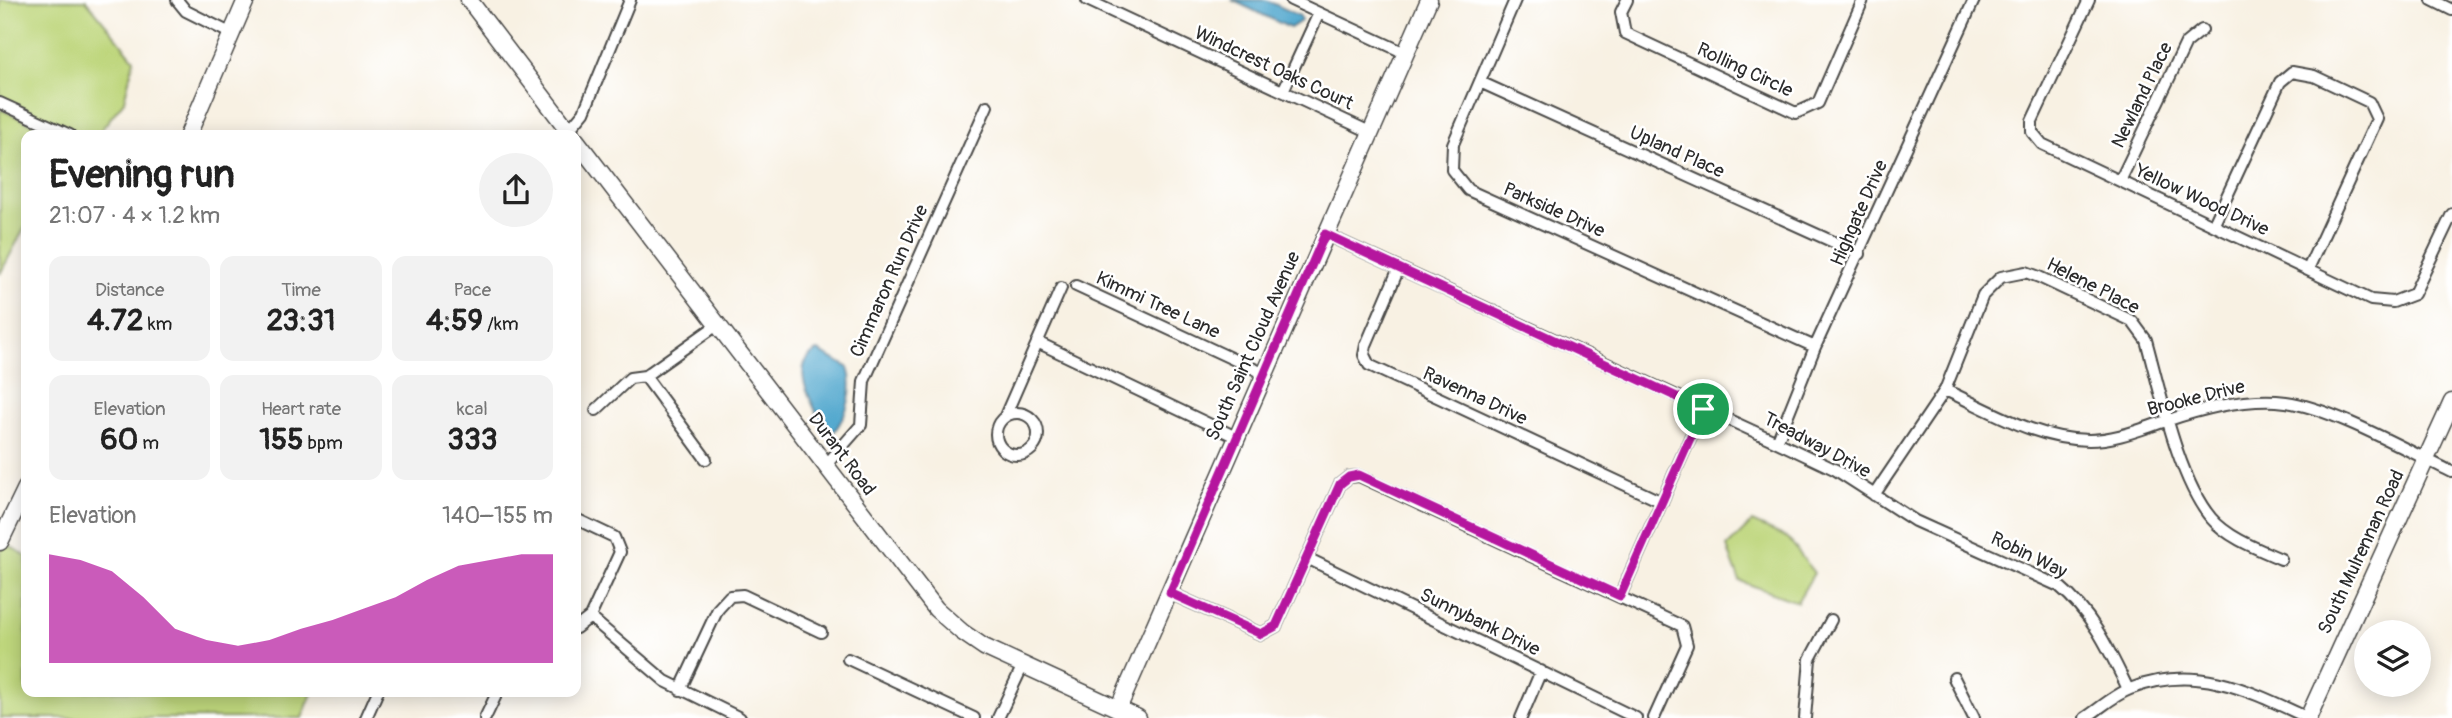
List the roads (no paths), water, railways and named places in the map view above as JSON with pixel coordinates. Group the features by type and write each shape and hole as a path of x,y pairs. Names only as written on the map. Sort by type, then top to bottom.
{"street":[{"path":"177,0 186,11 232,34"},
{"path":"190,130 246,0"},
{"name":"Durant Road","path":"469,0 568,130"},
{"path":"575,130 630,0"},
{"name":"Windcrest Oaks Court","path":"1087,0 1370,132"},
{"path":"1291,0 1405,53"},
{"name":"South Saint Cloud Avenue","path":"1118,709 1429,0"},
{"name":"Parkside Drive","path":"1514,0 1452,144 1452,170 1468,190 1815,347"},
{"name":"Rolling Circle","path":"1627,0 1621,12 1625,33 1796,113 1818,103 1863,0"},
{"name":"Highgate Drive","path":"1777,442 1815,347 1860,254 1974,0"},
{"name":"Yellow Wood Drive","path":"2089,0 2035,115 2032,132 2042,144 2361,297 2393,302 2402,300 2418,289 2447,240 2452,214"},
{"path":"2432,0 2451,6"},
{"path":"1283,91 1319,13"},
{"name":"Newland Place","path":"2120,181 2186,43 2202,30"},
{"path":"2214,225 2280,82 2292,72 2314,76 2368,102 2377,119 2308,270"},
{"name":"Upland Place","path":"1480,82 1860,254"},
{"path":"0,103 59,130"},
{"name":"Cimmaron Run Drive","path":"825,466 861,425 864,381 987,106"},
{"name":"Durant Road","path":"581,147 923,594 951,623 984,647 1138,718"},
{"name":"Treadway Drive","path":"1325,234 1836,470 1874,495"},
{"name":"Ravenna Drive","path":"1399,268 1366,345 1364,355 1369,365 1662,502"},
{"name":"Helene Place","path":"1874,495 1945,390 1983,295 2001,277 2025,272 2132,321 2146,340 2189,480 2211,519 2242,541 2281,559"},
{"name":"Kimmi Tree Lane","path":"1076,286 1265,374"},
{"path":"1005,416 1022,413 1033,420 1038,439 1031,450 1010,454 999,445 996,431 1061,288"},
{"path":"596,410 630,378 645,376 717,325"},
{"path":"1037,342 1236,436"},
{"path":"645,376 706,459"},
{"name":"Brooke Drive","path":"1945,390 2042,435 2091,440 2130,434 2169,420 2249,400 2288,402 2322,412 2452,472"},
{"name":"South Mulrennan Road","path":"2308,718 2452,402"},
{"path":"1620,596 1703,409"},
{"path":"1170,593 1261,634 1276,626 1340,484 1349,477 1359,475 1678,622 1686,635 1686,650 1654,718"},
{"name":"Robin Way","path":"1874,495 1915,522 2059,586 2077,601 2102,633 2128,689"},
{"path":"0,542 21,498"},
{"path":"581,521 614,537 620,552 590,617 581,624"},
{"name":"Sunnybank Drive","path":"1307,558 1636,718"},
{"path":"680,690 718,609 730,596 743,595 821,632"},
{"path":"590,617 665,681 740,718"},
{"path":"1805,718 1810,659 1831,620"},
{"path":"848,659 974,718"},
{"path":"998,718 1023,665"},
{"path":"1521,718 1541,671"},
{"path":"2085,718 2128,689 2174,676 2228,684 2308,718"},
{"path":"1954,678 1974,718"},
{"path":"366,718 375,697"},
{"path":"485,718 495,697"}],"water":[{"path":"1232,0 1266,0 1300,16 1301,21 1290,28"},
{"path":"818,351 848,367 850,375 849,401 834,432 826,431 810,400 803,377 808,358"}]}
